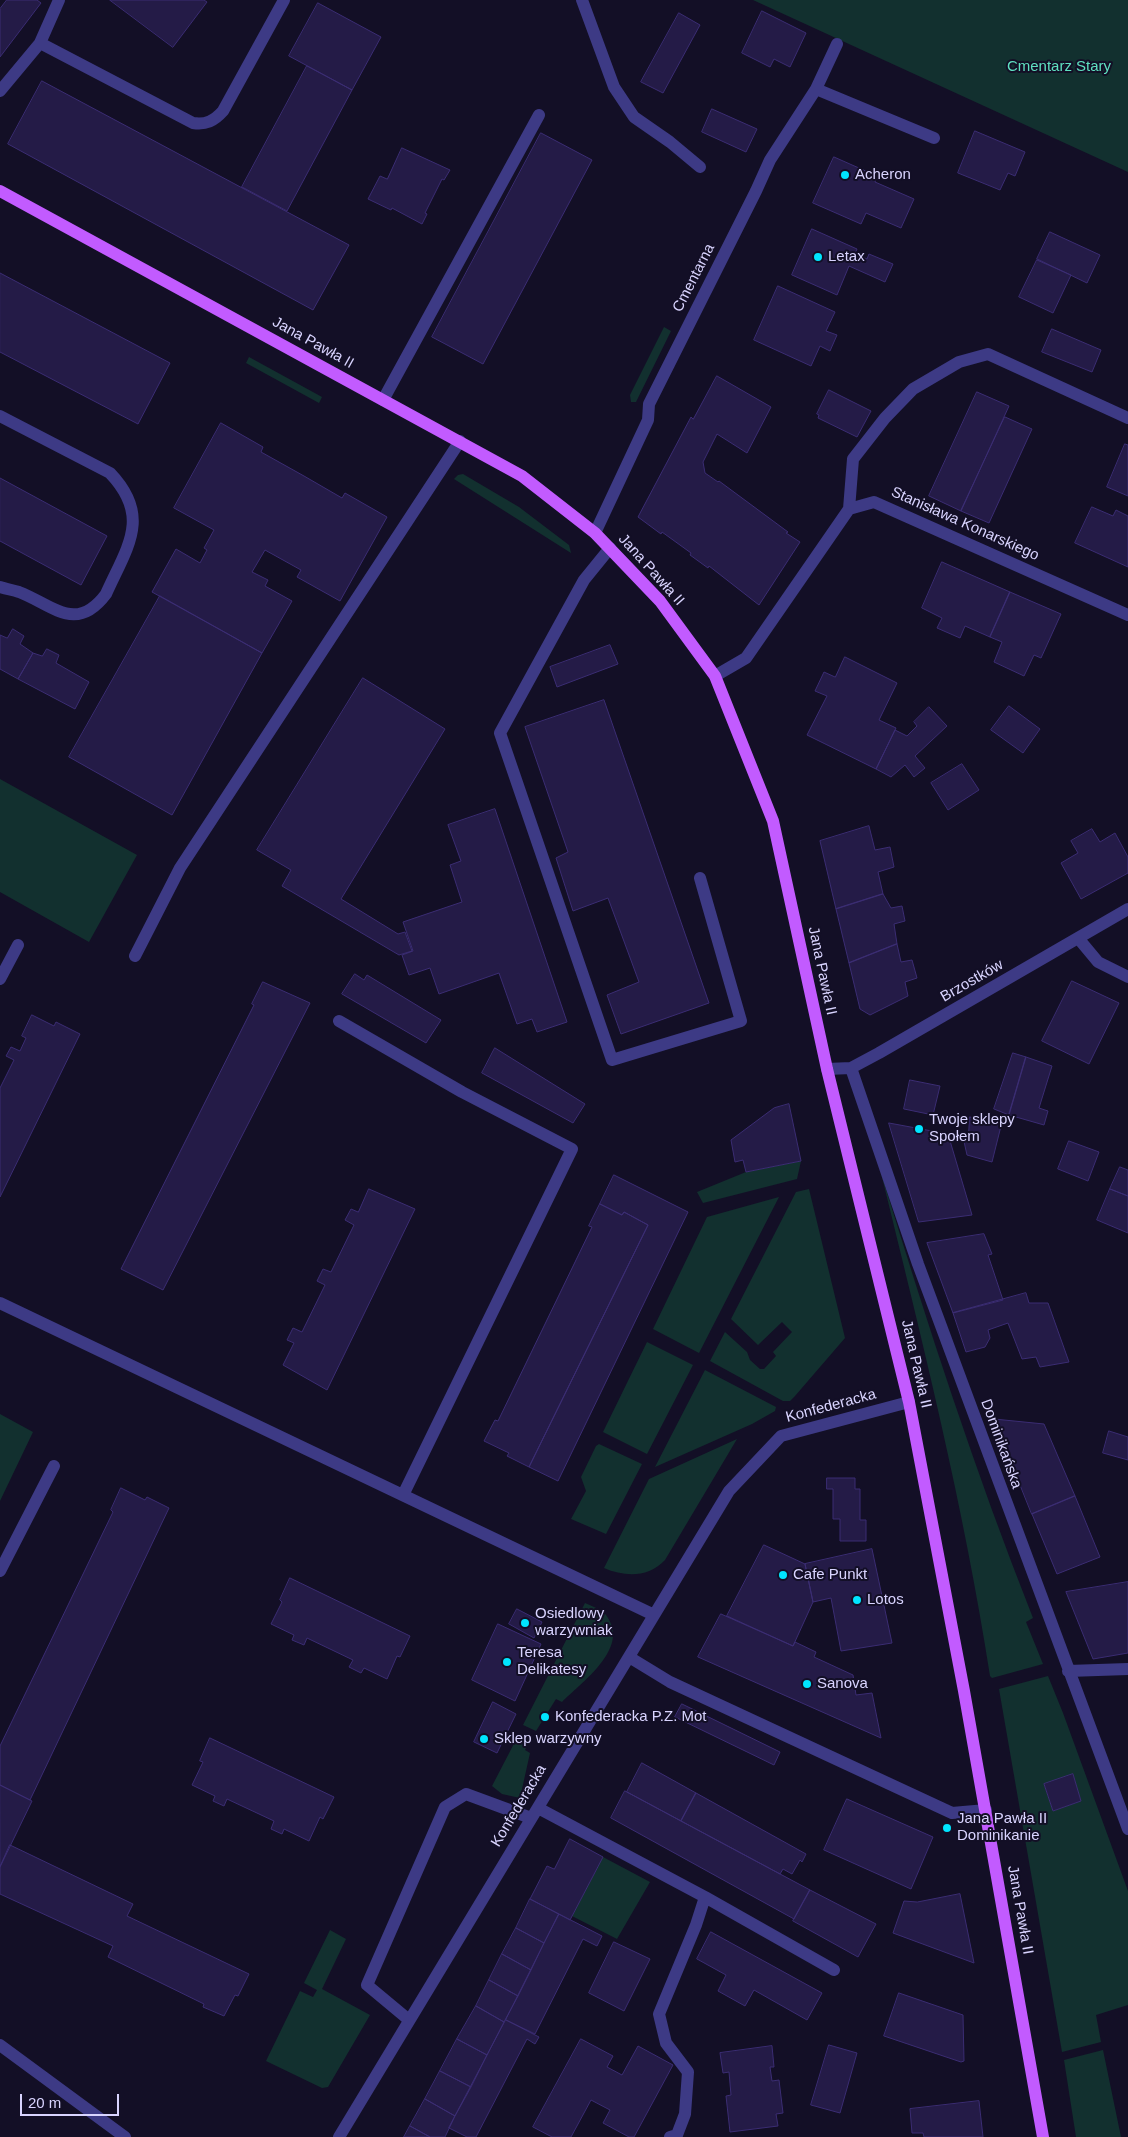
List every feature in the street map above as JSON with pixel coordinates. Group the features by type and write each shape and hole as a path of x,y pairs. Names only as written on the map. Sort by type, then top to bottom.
{"main road":[{"name":"Jana Pawła II","path":"0,191 522,476 595,533 610,548 660,601 715,676 773,821 827,1069 909,1402 986,1810 1044,2137"}],"street":[{"path":"0,92 40,43 60,0"},
{"path":"40,43 193,123 203,124 217,118 223,111 284,0"},
{"path":"582,0 614,87 634,117 670,142 700,167"},
{"name":"Cmentarna","path":"595,533 648,420 649,404 770,160 816,89 837,44"},
{"path":"816,89 934,138"},
{"path":"383,400 539,115"},
{"path":"715,676 746,658 849,509 853,459 885,418 913,389 958,362 988,354 1128,418"},
{"path":"0,416 110,473 122,486 131,504 134,521 131,538 106,594 100,602 83,613 71,615 56,612 19,592 0,587"},
{"path":"135,956 180,868 460,441"},
{"name":"Stanisława Konarskiego","path":"849,509 874,502 1128,615"},
{"path":"610,548 584,580 500,733 612,1060 741,1021 700,878"},
{"name":"Brzostków","path":"827,1069 851,1068 1128,909"},
{"path":"1078,938 1098,962 1128,977"},
{"path":"0,979 18,945"},
{"path":"339,1021 462,1092 572,1149 403,1495"},
{"name":"Dominikańska","path":"851,1068 918,1264 1128,1829"},
{"path":"0,1303 654,1615"},
{"name":"Konfederacka","path":"339,2137 729,1491 781,1436 909,1402"},
{"path":"0,1571 54,1466"},
{"path":"629,1657 670,1682 952,1813 986,1810"},
{"path":"1068,1671 1128,1669"},
{"path":"409,2020 367,1985 445,1807 466,1794 534,1813 705,1897 834,1970"},
{"path":"670,2137 677,2136 685,2114 688,2072 666,2043 658,2014 696,1925 705,1897"},
{"path":"0,2045 125,2137"}],"green space":[{"name":"Cmentarz Stary","path":"753,0 1128,0 1128,172"},
{"path":"664,327 671,331 636,402 631,402 630,395"},
{"path":"249,357 322,397 319,403 246,363"},
{"path":"463,474 519,507 569,545 571,553 454,479 458,475"},
{"path":"0,779 137,855 89,942 0,892"},
{"path":"801,1161 797,1179 703,1203 697,1192 746,1172"},
{"path":"881,1173 952,1397 991,1508 1033,1618 1026,1622 1043,1664 992,1678 990,1676 980,1613 955,1487 912,1298"},
{"path":"809,1189 845,1338 795,1396 790,1401 783,1401 710,1361 725,1332 747,1352 750,1360 760,1369 764,1369 776,1356 773,1352 792,1332 782,1322 758,1345 731,1319 796,1192"},
{"path":"779,1197 699,1353 653,1329 707,1217"},
{"path":"647,1342 693,1365 647,1454 603,1432"},
{"path":"705,1370 776,1407 775,1411 752,1424 655,1467"},
{"path":"0,1414 33,1432 0,1501"},
{"path":"737,1439 665,1560 644,1573 620,1573 604,1568 649,1479"},
{"path":"599,1444 642,1464 606,1534 571,1519 586,1491 581,1477 596,1446"},
{"path":"585,1603 602,1611 608,1618 613,1635 611,1646 606,1657 589,1677 562,1702 556,1699 536,1731 523,1725"},
{"path":"1048,1676 1128,1891 1128,2005 1096,2015 1101,2042 1062,2052 999,1689","holes":["1073,1774 1081,1801 1053,1811 1044,1784"]},
{"path":"519,1734 530,1739 525,1750 530,1753 520,1798 502,1794 492,1786"},
{"path":"603,1857 650,1882 617,1939 572,1916"},
{"path":"330,1930 346,1939 322,1989 370,2015 328,2087 322,2088 266,2061 300,1991 313,1997 317,1990 304,1983"},
{"path":"1103,2050 1121,2137 1076,2137 1064,2060"}],"building":[{"path":"7,0 37,0 41,3 0,57 0,9"},
{"path":"110,0 204,0 207,2 173,47"},
{"path":"318,3 381,37 352,90 289,56"},
{"path":"762,11 806,33 790,67 774,59 770,67 742,53"},
{"path":"679,13 700,25 663,93 641,82"},
{"path":"307,66 352,90 287,211 242,187"},
{"path":"42,81 349,245 313,310 8,144"},
{"path":"712,109 757,129 746,152 702,132"},
{"path":"975,131 1025,152 1015,176 1008,173 1000,190 958,173"},
{"path":"541,133 592,160 483,364 432,337"},
{"path":"402,148 450,170 444,180 442,179 425,213 427,214 422,224 392,208 391,210 368,199 380,176 387,179"},
{"path":"834,157 877,176 875,182 914,199 901,228 866,213 861,224 813,203"},
{"path":"812,229 857,249 855,254 867,259 869,254 893,264 885,282 849,266 837,295 792,275"},
{"path":"1050,232 1100,255 1087,283 1037,259"},
{"path":"1037,260 1071,275 1053,313 1019,297"},
{"path":"0,273 170,363 138,424 0,352"},
{"path":"778,286 835,312 826,331 837,335 830,351 820,346 811,366 754,340"},
{"path":"1052,329 1101,350 1092,372 1042,352"},
{"path":"717,376 771,407 747,453 717,434 703,462 705,473 719,481 800,542 759,605 709,566 708,568 690,555 691,553 638,517 691,417 693,419"},
{"path":"829,390 871,411 857,437 818,418 819,415 817,414"},
{"path":"977,392 1009,406 961,511 929,496"},
{"path":"1005,417 1032,429 989,523 961,511"},
{"path":"221,423 263,447 261,452 342,498 345,493 387,517 340,601 297,577 301,570 265,550 252,572 268,580 265,586 292,601 262,653 152,592 176,549 200,563 207,550 204,548 214,530 174,508"},
{"path":"1125,444 1128,445 1128,496 1107,487"},
{"path":"0,478 107,536 81,585 0,541"},
{"path":"1092,507 1113,516 1116,510 1128,516 1128,567 1075,543"},
{"path":"942,562 1010,592 990,637 965,626 960,638 937,628 942,618 922,608"},
{"path":"1010,592 1061,614 1041,658 1034,655 1024,676 994,662 1002,642 990,637"},
{"path":"160,596 262,653 172,815 69,757"},
{"path":"13,629 24,636 20,644 33,653 18,679 0,669 0,635 7,638"},
{"path":"610,645 618,664 557,687 550,667"},
{"path":"47,649 59,655 56,663 89,682 75,709 18,679 33,653 42,656"},
{"path":"845,657 897,683 879,720 896,728 876,769 807,735 827,696 815,691 824,672 835,677"},
{"path":"363,678 445,729 341,899 398,934 405,932 412,951 399,955 282,886 291,870 257,850"},
{"path":"604,700 709,1003 621,1034 607,995 639,982 608,898 573,911 556,858 568,852 525,727"},
{"path":"1009,706 1040,729 1023,753 991,730"},
{"path":"929,707 947,726 915,756 925,768 914,777 905,765 891,777 876,769 895,730 907,736 917,726 914,722"},
{"path":"962,764 979,790 948,810 931,783"},
{"path":"495,809 567,1022 537,1032 532,1019 517,1024 499,973 439,994 430,968 409,975 402,955 413,951 403,922 462,902 450,865 461,861 448,825"},
{"path":"869,826 875,850 890,847 894,867 878,872 883,894 836,909 820,841"},
{"path":"1092,829 1100,842 1115,833 1128,857 1128,873 1081,899 1061,863 1078,853 1071,841"},
{"path":"883,894 891,908 902,906 905,921 894,924 897,944 849,963 836,909"},
{"path":"897,944 901,962 912,960 917,978 905,982 908,996 870,1015 860,1009 849,963"},
{"path":"355,974 364,980 367,975 441,1020 426,1043 342,994"},
{"path":"1072,981 1119,1003 1089,1064 1042,1041"},
{"path":"263,982 310,1003 163,1290 121,1269 254,1005 252,1004"},
{"path":"32,1015 54,1026 56,1022 80,1034 0,1197 0,1088 14,1060 6,1056 11,1047 20,1051 26,1038 22,1036"},
{"path":"495,1048 585,1104 573,1123 482,1073"},
{"path":"1013,1053 1026,1057 1009,1115 994,1109"},
{"path":"1026,1057 1052,1066 1039,1108 1048,1111 1044,1125 1009,1115"},
{"path":"910,1080 940,1086 933,1115 904,1109"},
{"path":"789,1104 801,1161 746,1172 743,1160 735,1162 731,1140 774,1108"},
{"path":"970,1117 1001,1126 992,1162 967,1155 963,1137 968,1138"},
{"path":"889,1123 948,1134 972,1215 919,1222"},
{"path":"1069,1141 1099,1152 1088,1181 1058,1169"},
{"path":"1120,1167 1128,1170 1128,1196 1110,1189"},
{"path":"614,1175 688,1212 558,1481 529,1467 648,1225 624,1212 622,1215 600,1204"},
{"path":"369,1189 415,1209 327,1390 283,1365 294,1343 287,1340 293,1328 302,1332 325,1285 317,1281 323,1269 331,1272 354,1225 345,1220 351,1209 358,1212"},
{"path":"1110,1189 1128,1196 1128,1233 1097,1220"},
{"path":"600,1204 622,1215 624,1212 648,1225 529,1467 507,1456 509,1453 484,1441 495,1420 498,1421 592,1227 589,1226"},
{"path":"984,1234 992,1254 988,1255 1003,1300 953,1313 927,1243"},
{"path":"1026,1293 1029,1303 1048,1303 1069,1362 1040,1367 1036,1357 1022,1359 1008,1323 988,1330 990,1338 985,1347 966,1352 953,1313"},
{"path":"994,1419 1044,1424 1075,1496 1032,1514"},
{"path":"1109,1431 1128,1437 1128,1460 1103,1453"},
{"path":"827,1478 855,1478 855,1489 860,1489 860,1520 866,1520 866,1541 840,1541 840,1519 833,1519 833,1489 827,1489"},
{"path":"121,1488 145,1500 147,1497 169,1508 30,1800 0,1785 0,1746 113,1512 111,1510"},
{"path":"1075,1496 1100,1557 1057,1574 1032,1514"},
{"path":"764,1545 805,1564 813,1602 793,1646 727,1616"},
{"name":"Lotos","path":"872,1549 892,1643 841,1651 831,1598 813,1602 805,1564"},
{"path":"290,1578 410,1636 400,1657 397,1656 387,1679 364,1668 361,1673 349,1667 353,1660 307,1638 304,1645 292,1640 294,1635 271,1624 282,1602 280,1600"},
{"path":"1128,1582 1128,1653 1093,1659 1066,1592"},
{"name":"Osiedlowy warzywniak","path":"517,1609 542,1622 534,1638 509,1624"},
{"name":"Sanova","path":"721,1614 793,1646 795,1642 816,1652 814,1657 853,1675 856,1695 872,1693 881,1738 698,1657"},
{"name":"Teresa Delikatesy","path":"498,1624 541,1644 515,1701 472,1680"},
{"path":"493,1702 516,1714 497,1753 474,1742"},
{"path":"682,1704 780,1752 774,1765 675,1717"},
{"path":"210,1738 334,1797 323,1819 320,1817 309,1841 284,1829 282,1834 271,1829 274,1821 227,1799 224,1806 213,1801 215,1796 192,1785 203,1762 200,1761"},
{"path":"642,1763 696,1793 681,1821 627,1792"},
{"path":"1073,1774 1081,1801 1053,1811 1044,1784"},
{"path":"0,1785 32,1801 0,1867"},
{"path":"625,1791 810,1890 794,1919 611,1818"},
{"path":"696,1793 806,1854 802,1862 800,1860 792,1874 783,1869 780,1874 681,1821"},
{"path":"847,1799 933,1837 911,1889 824,1850"},
{"path":"570,1839 603,1857 570,1920 530,1899 547,1866 554,1869"},
{"path":"10,1845 133,1904 127,1916 249,1974 238,1996 235,1995 224,2016 203,2007 204,2004 108,1957 113,1946 0,1894 0,1867"},
{"path":"810,1890 876,1924 858,1957 793,1921"},
{"path":"960,1894 974,1963 893,1933 904,1901 917,1902"},
{"path":"530,1899 559,1914 544,1943 516,1928"},
{"path":"559,1914 602,1936 597,1946 583,1939 535,2034 506,2020"},
{"path":"516,1928 544,1943 531,1970 502,1954"},
{"path":"711,1932 822,1993 807,2020 754,1990 745,2006 718,1991 726,1975 697,1959"},
{"path":"614,1942 650,1959 624,2011 589,1993"},
{"path":"502,1954 531,1970 518,1996 489,1980"},
{"path":"489,1980 518,1996 504,2022 476,2006"},
{"path":"899,1993 963,2015 964,2061 961,2062 884,2036"},
{"path":"476,2006 504,2022 487,2055 457,2039"},
{"path":"506,2020 539,2037 535,2044 527,2039 476,2137 467,2137 449,2128"},
{"path":"457,2039 487,2055 471,2087 440,2071"},
{"path":"581,2039 613,2056 607,2067 622,2075 638,2046 673,2065 634,2137 629,2137 603,2123 610,2110 591,2100 571,2137 552,2137 533,2127"},
{"path":"829,2045 857,2053 840,2113 811,2105"},
{"path":"772,2046 774,2067 770,2067 772,2081 779,2080 783,2113 776,2114 778,2126 730,2132 726,2096 731,2095 729,2072 723,2073 720,2053"},
{"path":"440,2071 471,2087 455,2116 425,2099"},
{"path":"425,2099 455,2116 445,2137 430,2137 410,2126"},
{"path":"979,2101 983,2137 924,2137 923,2133 912,2133 910,2109"},
{"path":"410,2126 430,2137 404,2137"}],"place":[{"name":"Acheron","path":"845,175"},
{"name":"Letax","path":"818,257"},
{"name":"Twoje sklepy Społem","path":"919,1129"},
{"name":"Cafe Punkt","path":"783,1575"},
{"name":"Lotos","path":"857,1600"},
{"name":"Osiedlowy warzywniak","path":"525,1623"},
{"name":"Teresa Delikatesy","path":"507,1662"},
{"name":"Sanova","path":"807,1684"},
{"name":"Konfederacka P.Z. Mot","path":"545,1717"},
{"name":"Sklep warzywny","path":"484,1739"},
{"name":"Jana Pawła II Dominikanie","path":"947,1828"}]}
